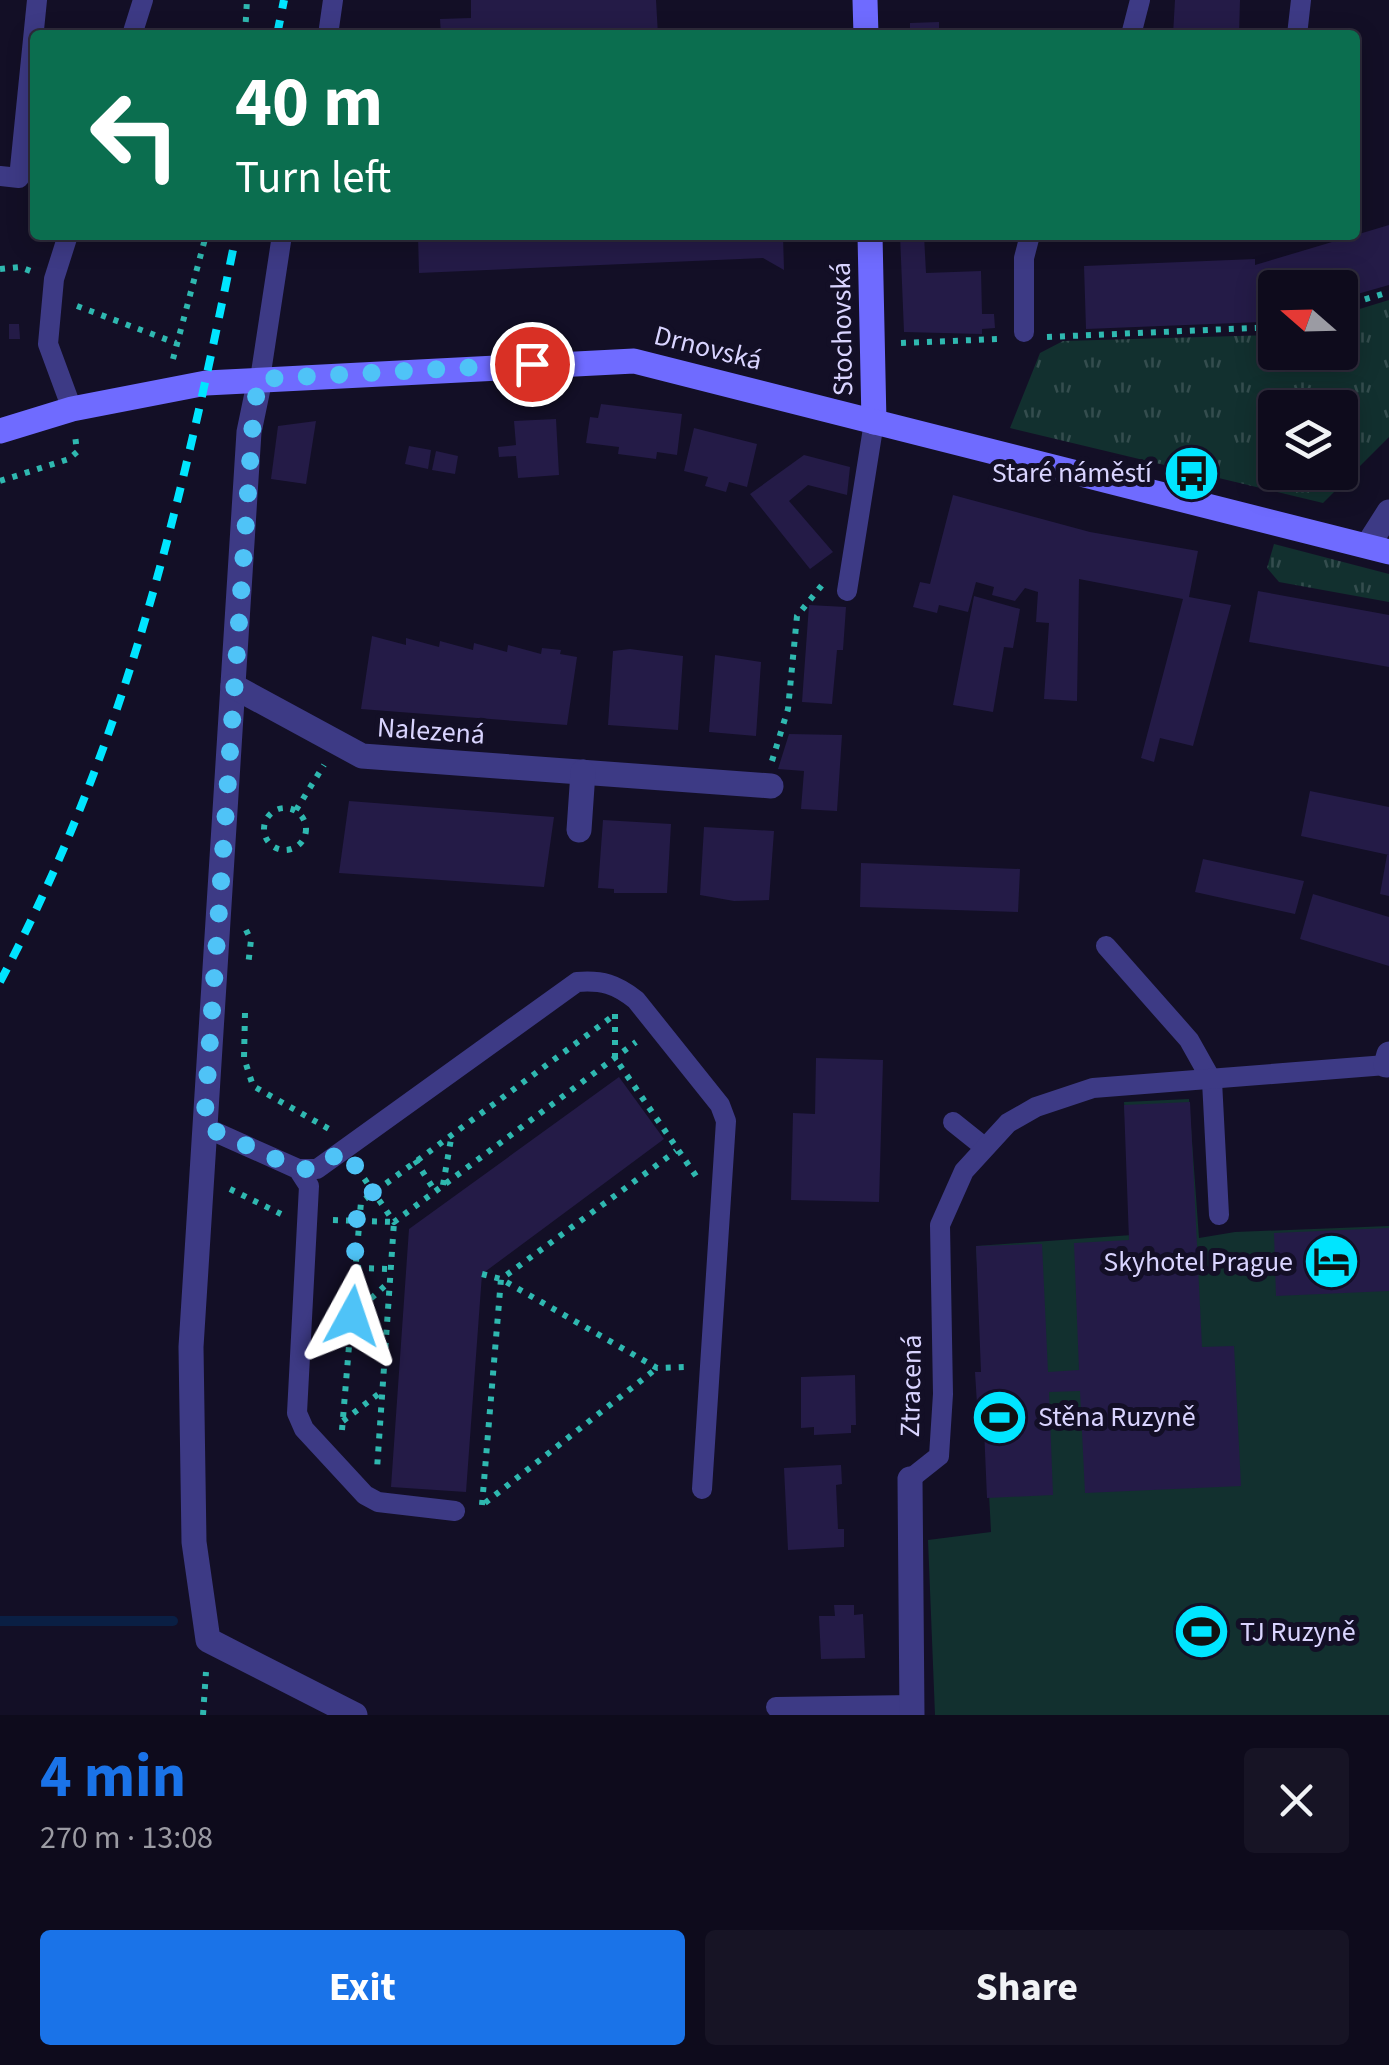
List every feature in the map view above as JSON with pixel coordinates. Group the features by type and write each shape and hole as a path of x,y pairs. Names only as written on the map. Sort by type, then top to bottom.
{"main road":[{"path":"865,0 866,30"},
{"name":"Stochovská","path":"870,240 874,422"},
{"name":"Drnovská","path":"0,431 72,409 206,383 634,361 1379,548"}],"street":[{"path":"260,379 249,432 190,1347 194,1542 208,1640 354,1715"},
{"path":"1379,548 1389,512"},
{"name":"Nalezená","path":"232,686 362,756 766,785"},
{"path":"579,830 583,772"},
{"name":"Ztracená","path":"910,1479 912,1710"}],"lane":[{"path":"34,30 37,0"},
{"path":"134,30 143,0"},
{"path":"329,30 333,0"},
{"path":"1132,30 1140,0"},
{"path":"1298,30 1302,0"},
{"path":"0,176 19,178 30,69"},
{"path":"66,240 54,280 48,344 72,409"},
{"path":"260,379 281,240"},
{"path":"1023,336 1024,258 1029,240"},
{"path":"847,591 874,422"},
{"path":"1106,946 1190,1040 1212,1081 1218,1216"},
{"path":"204,1126 298,1169 317,1169 577,982 609,984 636,1000 720,1106 726,1121 702,1489"},
{"path":"953,1122 983,1146 1008,1123 1036,1107 1093,1088 1212,1081 1388,1060"},
{"name":"Ztracená","path":"910,1479 939,1456 944,1394 940,1225 964,1170 983,1146"},
{"path":"298,1169 309,1186 296,1413 304,1429 365,1495 378,1502 455,1511"},
{"path":"776,1706 912,1710"}],"path":[{"path":"245,30 247,0"},
{"path":"173,359 205,240"},
{"path":"54,280 80,309 176,343"},
{"path":"1358,301 1389,292"},
{"path":"901,343 1258,328"},
{"path":"0,481 45,469 77,452 72,409"},
{"path":"766,785 788,709 797,616 854,554"},
{"path":"296,810 328,759"},
{"path":"283,807 296,810 306,822 302,843 289,850 274,848 263,832 266,818 283,807"},
{"path":"244,927 252,940 246,977"},
{"path":"338,1466 359,1208 373,1192 636,1000"},
{"path":"245,1010 244,1058 253,1086 333,1131 394,1222 378,1502"},
{"path":"614,1016 616,1058 682,1158"},
{"path":"394,1222 657,1027"},
{"path":"439,1189 451,1135"},
{"path":"482,1505 502,1279 676,1151"},
{"path":"415,1161 439,1189"},
{"path":"356,1268 390,1270"},
{"path":"482,1274 502,1279 657,1368 690,1367 692,1349"},
{"path":"352,1316 390,1281"},
{"path":"455,1511 466,1504 482,1505 657,1368"},
{"path":"342,1422 382,1392"},
{"path":"204,1715 208,1640"}],"green space":[{"path":"1389,300 1389,437 1358,468 1358,390 1258,390 1258,487 1010,428 1040,353 1063,341 1258,335 1258,370 1358,370 1358,309"},
{"path":"1269,490 1336,490 1323,503"},
{"path":"1274,544 1389,574 1389,602 1279,582 1267,568"},
{"path":"1189,1099 1199,1238 1235,1232 1389,1226 1389,1715 935,1715 928,1540 991,1532 976,1246 1132,1235 1124,1102"}],"building":[{"path":"471,0 656,0 658,30 441,30 440,19 471,18"},
{"path":"1175,0 1240,0 1239,30 1173,30"},
{"path":"939,22 939,30 910,30 910,23"},
{"path":"1389,225 1389,285 1358,294 1358,270 1258,270 1258,322 1086,329 1084,266 1255,259 1255,265 1339,240 1360,240 1360,234"},
{"path":"418,240 783,240 784,270 763,258 419,273"},
{"path":"900,240 924,240 926,273 981,271 982,314 994,314 995,328 982,329 982,334 904,332"},
{"path":"9,324 19,324 20,339 9,339"},
{"path":"601,404 682,414 677,455 657,452 656,459 618,454 619,447 586,443 590,417 598,418"},
{"path":"556,419 559,475 518,478 516,456 499,457 498,447 516,445 514,421"},
{"path":"316,421 306,484 271,479 278,426"},
{"path":"694,428 757,444 747,487 729,482 726,492 705,486 708,477 684,471"},
{"path":"409,446 431,450 428,469 405,464"},
{"path":"436,451 458,456 455,474 432,470"},
{"path":"804,455 850,467 847,495 808,485 789,501 833,552 810,569 750,494"},
{"path":"953,495 1090,532 1198,551 1189,597 1231,605 1193,746 1160,738 1154,762 1141,758 1183,599 1079,579 1077,701 1044,699 1049,623 1036,622 1038,592 1025,588 1015,601 992,595 994,587 976,582 968,612 939,605 937,613 913,607 920,582 930,584"},
{"path":"1258,591 1389,615 1389,667 1249,642"},
{"path":"974,596 1020,609 1013,648 1004,647 993,712 953,705"},
{"path":"809,605 846,607 843,650 837,650 832,704 802,702"},
{"path":"372,636 406,645 406,638 439,647 440,641 473,650 474,643 507,652 508,645 541,654 542,648 561,650 560,654 577,657 567,725 361,709"},
{"path":"630,649 683,656 678,730 608,725 613,651"},
{"path":"715,655 761,662 756,736 709,732"},
{"path":"789,734 842,735 837,811 801,809 804,771 778,769"},
{"path":"1310,791 1389,807 1389,855 1301,836"},
{"path":"349,801 554,817 544,887 339,873"},
{"path":"603,820 671,824 667,893 614,893 614,889 598,888"},
{"path":"704,827 774,831 769,900 734,901 700,895"},
{"path":"1389,855 1389,896 1380,894"},
{"path":"1203,859 1304,881 1295,914 1195,892"},
{"path":"861,863 1020,869 1018,912 860,907"},
{"path":"1313,894 1389,917 1389,966 1300,939"},
{"path":"816,1058 883,1060 879,1202 791,1200 793,1113 815,1114"},
{"path":"619,1077 664,1139 482,1274 466,1492 391,1487 409,1229"},
{"path":"1190,1102 1202,1347 1234,1346 1241,1486 1085,1493 1080,1391 1049,1392 1053,1495 987,1498 983,1405 977,1404 975,1372 981,1372 976,1246 1042,1244 1048,1372 1079,1370 1074,1243 1129,1240 1124,1105"},
{"name":"Skyhotel Prague","path":"1389,1228 1389,1291 1276,1296 1274,1233"},
{"path":"855,1375 856,1425 851,1425 851,1433 814,1435 814,1427 801,1428 801,1377"},
{"path":"841,1465 842,1484 836,1485 838,1529 844,1529 844,1547 788,1550 784,1468"},
{"path":"834,1605 854,1605 854,1615 863,1614 865,1658 821,1659 819,1616 835,1616"}],"waterway":[{"path":"0,1621 173,1621"}],"railway":[{"path":"278,30 284,0"},
{"path":"0,982 83,801 146,618 194,430 235,240"}],"place":[{"name":"Staré náměstí","path":"1191,473"},
{"name":"Skyhotel Prague","path":"1332,1262"},
{"name":"Stěna Ruzyně","path":"999,1417"},
{"name":"TJ Ruzyně","path":"1201,1632"}],"route":[{"path":"352,1316 357,1215 366,1196 373,1192 344,1149 317,1169 298,1169 204,1126 249,432 260,379 532,364"}]}
